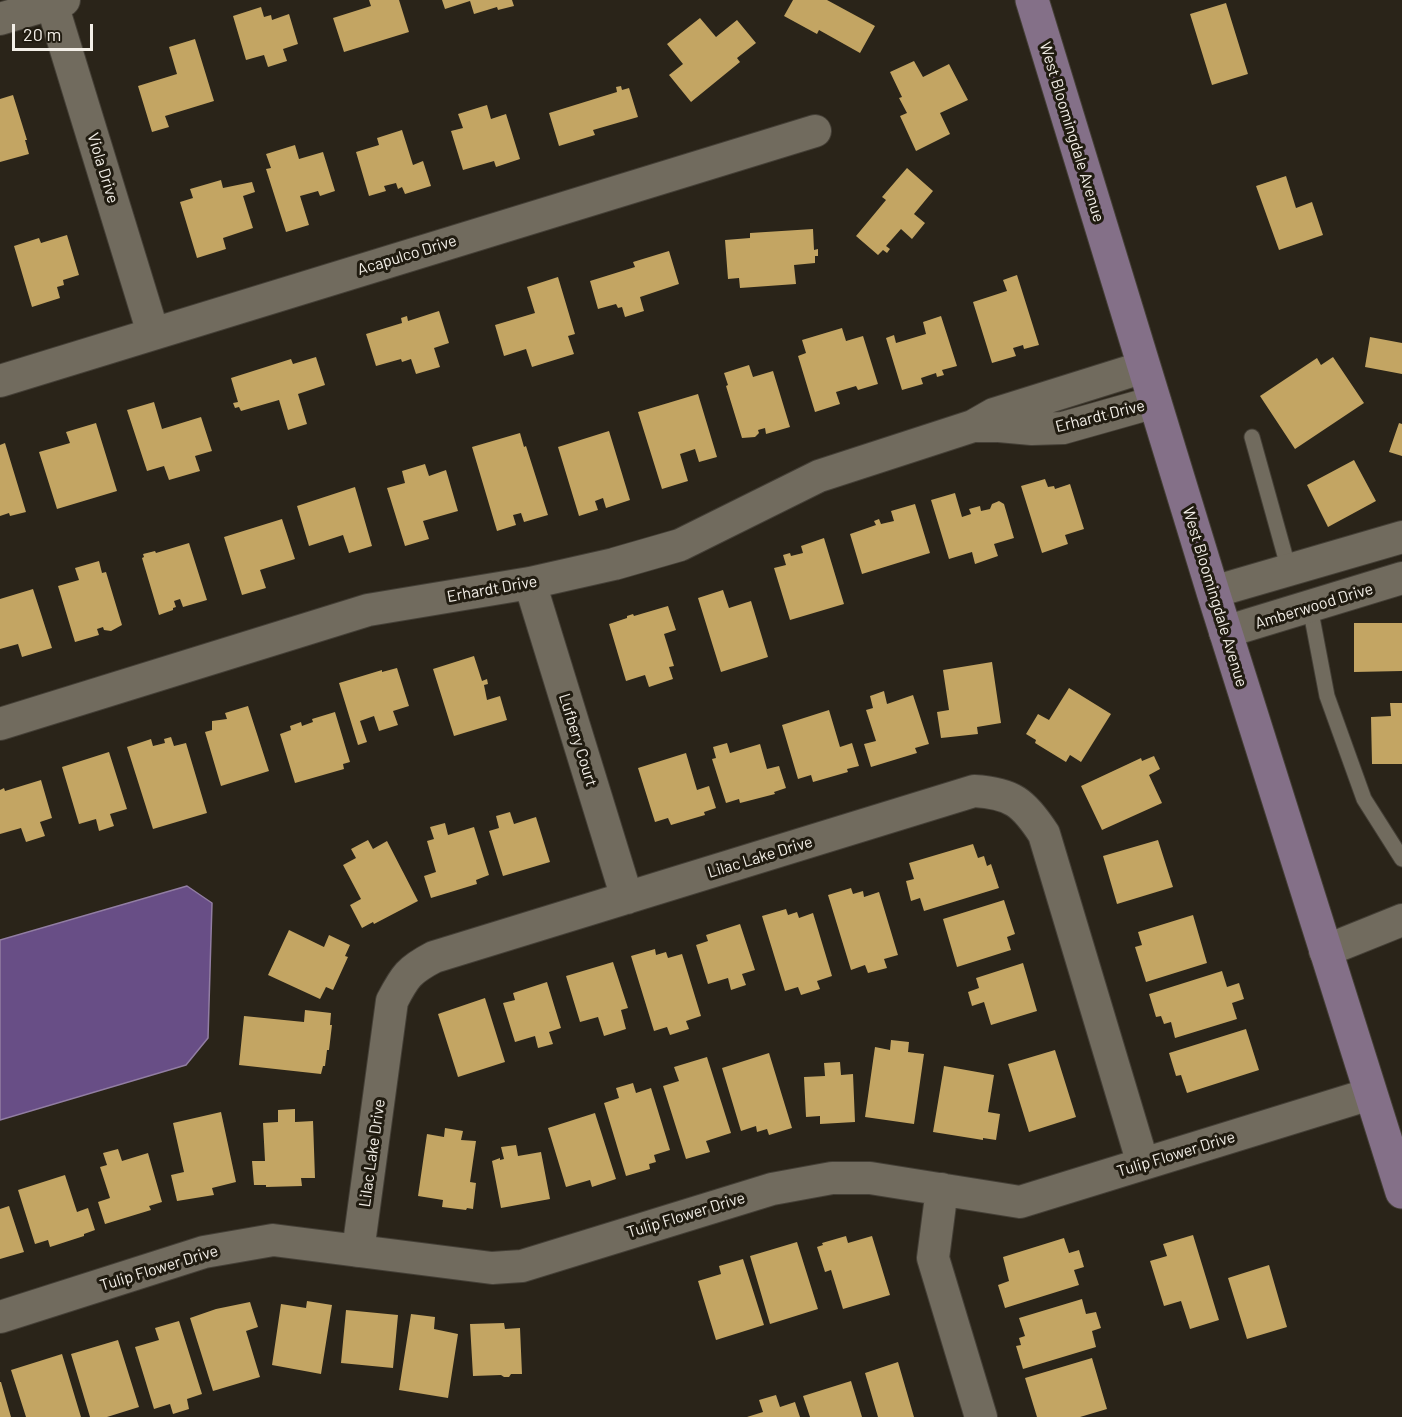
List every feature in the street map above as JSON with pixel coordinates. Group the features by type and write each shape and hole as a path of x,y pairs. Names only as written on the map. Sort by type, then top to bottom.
{"main road":[{"name":"West Bloomingdale Avenue","path":"1032,0 1225,632 1402,1192"}],"street":[{"path":"0,19 58,2"},
{"name":"Viola Drive","path":"58,2 153,333"},
{"name":"Acapulco Drive","path":"0,381 815,131"},
{"name":"Erhardt Drive","path":"0,724 369,610 530,583 614,564 680,545 819,476 973,426 994,414 1144,367"},
{"name":"Erhardt Drive","path":"973,426 1062,428 1155,402"},
{"path":"1213,592 1402,537"},
{"name":"Amberwood Drive","path":"1225,632 1402,578"},
{"name":"Lufbery Court","path":"530,583 627,898"},
{"name":"Lilac Lake Drive","path":"358,1251 392,1001 412,968 434,957 974,791 997,792 1026,809 1044,834 1143,1164"},
{"path":"1325,951 1402,920"},
{"name":"Tulip Flower Drive","path":"0,1317 204,1252 273,1240 492,1268 522,1266 782,1187 832,1178 870,1178 1020,1202 1370,1094"},
{"path":"942,1189 933,1258 981,1417"}],"lane":[{"path":"1252,437 1289,570"},
{"path":"1310,607 1327,696 1364,799 1402,859"}],"shaded area":[{"path":"187,886 212,903 208,1038 186,1065 0,1120 0,940"}],"building":[{"path":"369,0 399,0 409,32 344,52 333,18 371,6"},
{"path":"442,0 512,0 514,6 498,10 497,7 474,14 470,1 445,9"},
{"path":"793,0 827,0 875,26 860,53 819,30 817,34 784,16"},
{"path":"1226,3 1248,74 1212,85 1190,14"},
{"path":"261,7 264,17 271,15 272,20 289,14 298,44 283,49 287,61 268,67 264,55 246,60 233,16"},
{"path":"700,18 716,37 737,20 756,43 737,58 740,62 691,102 669,75 683,64 667,44"},
{"path":"195,39 214,101 165,116 169,127 152,132 138,86 177,74 169,47"},
{"path":"914,61 923,77 949,64 968,100 940,113 950,134 916,151 900,116 907,113 890,72"},
{"path":"621,86 622,90 629,88 638,117 593,130 595,135 559,146 549,113 617,92 616,87"},
{"path":"13,95 29,154 0,162 0,99"},
{"path":"487,105 491,119 506,114 520,159 496,167 494,161 463,170 451,131 463,128 458,114"},
{"path":"402,130 413,165 423,161 431,186 405,194 402,187 398,189 396,183 384,186 386,191 369,196 356,152 379,145 377,138"},
{"path":"295,145 299,159 323,152 335,191 320,196 318,191 300,196 309,225 286,232 266,169 271,168 266,154"},
{"path":"907,168 933,191 914,214 925,223 912,239 901,229 886,246 890,249 887,253 883,250 878,255 856,236 886,200 882,197"},
{"path":"1286,176 1296,208 1312,202 1323,235 1279,250 1256,186"},
{"path":"221,180 223,188 252,182 255,192 243,196 253,228 223,238 226,249 197,258 180,202 193,198 190,189"},
{"path":"813,229 814,250 818,249 818,256 815,256 815,263 794,265 796,284 740,288 739,278 728,279 725,240 750,238 750,233"},
{"path":"67,235 79,275 63,280 64,285 57,287 60,298 32,307 14,246 39,238 41,243"},
{"path":"669,251 679,284 640,297 644,311 625,317 622,307 618,308 616,304 598,309 590,281 635,267 633,262"},
{"path":"1017,275 1039,345 1024,349 1023,345 1013,348 1016,356 992,363 973,302 1007,291 1003,280"},
{"path":"558,277 575,334 568,336 574,354 532,367 526,349 504,356 495,325 535,313 527,287"},
{"path":"439,311 449,343 434,348 440,367 416,374 411,359 402,362 401,359 376,366 366,334 402,323 401,318 407,316 408,321"},
{"path":"941,316 957,366 942,370 944,375 937,377 936,373 921,378 923,384 902,390 886,338 894,335 896,343 926,334 923,322"},
{"path":"842,328 846,341 863,336 878,384 858,390 856,386 836,392 840,404 815,412 798,356 806,353 802,340"},
{"path":"1370,337 1402,343 1402,374 1365,367"},
{"path":"316,357 325,385 298,394 307,424 288,430 279,400 241,411 239,407 235,408 233,403 238,402 231,378 291,359 293,364"},
{"path":"1333,357 1364,403 1295,449 1260,396 1317,358 1321,365"},
{"path":"749,365 753,377 773,371 790,427 766,434 765,428 758,430 759,433 755,437 742,438 724,373"},
{"path":"698,394 717,457 699,462 695,449 680,454 688,481 662,489 638,412"},
{"path":"154,402 162,429 201,417 212,451 195,456 200,471 169,480 164,466 147,471 127,410"},
{"path":"96,423 117,491 57,509 39,452 70,443 66,432"},
{"path":"1399,423 1402,424 1402,456 1389,452"},
{"path":"609,431 630,500 606,508 603,498 595,501 598,510 579,516 558,447"},
{"path":"520,433 548,515 524,522 521,513 513,515 516,525 497,531 472,447"},
{"path":"5,443 26,512 0,516 0,445"},
{"path":"1354,460 1376,501 1328,527 1307,485"},
{"path":"425,464 429,476 446,470 458,511 423,521 429,539 405,546 387,488 405,483 402,471"},
{"path":"1045,479 1048,487 1054,486 1055,489 1070,484 1084,529 1065,535 1068,544 1042,553 1021,486"},
{"path":"355,487 372,546 349,553 343,535 309,546 297,506"},
{"path":"955,493 962,517 971,514 969,509 980,506 981,511 990,509 992,504 999,501 1004,504 1014,538 994,544 998,556 975,564 972,552 949,559 931,500"},
{"path":"915,504 930,553 862,574 850,534 876,525 874,521 879,519 881,524 894,521 891,511"},
{"path":"282,519 295,559 260,570 266,588 242,595 224,537"},
{"path":"824,538 844,604 790,620 774,568 786,565 783,555 803,553 801,546"},
{"path":"189,543 207,600 183,607 180,599 174,601 176,607 173,610 159,615 142,558 143,554 155,551 156,553"},
{"path":"99,561 102,573 106,572 122,625 111,631 104,630 103,627 97,629 99,635 75,642 58,586 79,580 75,568"},
{"path":"33,589 52,648 22,657 18,644 0,649 0,599"},
{"path":"723,590 729,608 751,601 768,657 721,672 698,598"},
{"path":"668,606 676,630 664,634 674,666 669,667 673,679 649,687 645,675 626,681 609,624 633,614 634,616"},
{"path":"1354,623 1402,623 1402,671 1354,672"},
{"path":"474,656 482,681 487,679 488,684 484,685 487,700 500,696 507,720 454,736 433,669"},
{"path":"992,662 1001,723 977,727 978,734 941,738 937,712 949,710 943,670"},
{"path":"397,668 409,706 393,711 398,725 379,731 374,716 360,721 367,742 358,745 339,683 382,670 382,672"},
{"path":"1069,688 1111,714 1081,762 1070,755 1066,762 1035,743 1036,740 1026,734 1038,714 1049,720"},
{"path":"884,691 887,704 913,695 929,744 915,748 917,753 871,767 864,744 876,741 866,710 873,708 870,696"},
{"path":"1390,703 1402,703 1402,764 1372,764 1371,717 1391,716"},
{"path":"248,706 269,771 221,786 205,732 212,730 212,721 227,719 225,713"},
{"path":"829,710 840,747 852,743 859,766 847,769 848,772 813,782 811,775 798,779 782,725"},
{"path":"335,712 350,762 343,764 344,769 295,783 280,734 291,730 290,726 301,722 302,726 313,722 312,719"},
{"path":"171,737 174,746 186,743 207,813 153,829 127,747 151,739 153,746 165,743 164,739"},
{"path":"727,743 730,753 760,744 767,769 779,766 786,788 774,792 775,794 740,803 739,799 726,803 712,759 716,758 713,747"},
{"path":"109,752 127,809 110,814 114,826 99,831 96,819 79,824 62,767"},
{"path":"686,753 697,790 709,786 716,808 704,812 705,815 671,825 668,818 655,822 638,768"},
{"path":"1154,756 1160,769 1149,775 1162,803 1102,830 1081,786 1141,758 1142,761"},
{"path":"41,780 52,818 40,822 45,836 26,842 21,828 0,834 0,790 4,788 5,791"},
{"path":"510,812 514,824 536,817 550,862 503,876 489,831 499,828 496,816"},
{"path":"445,823 448,835 474,827 489,875 476,880 477,884 431,898 424,876 436,872 427,841 434,839 430,827"},
{"path":"368,840 373,849 387,841 418,901 362,928 350,905 361,899 343,865 356,858 351,849"},
{"path":"1158,840 1173,887 1117,904 1103,856"},
{"path":"973,844 978,858 984,856 987,866 991,864 999,888 924,911 920,898 911,901 906,881 914,879 909,863"},
{"path":"851,888 853,894 863,891 864,897 879,892 898,955 884,959 887,968 868,973 865,965 851,970 828,895"},
{"path":"1004,900 1015,934 1007,937 1011,950 957,967 943,919"},
{"path":"786,909 788,915 797,912 799,918 813,913 832,976 817,981 820,989 801,995 798,987 785,991 762,916"},
{"path":"1193,915 1207,963 1146,982 1135,947 1142,945 1138,932"},
{"path":"740,924 755,970 742,974 746,985 731,990 728,978 708,984 696,945 708,941 706,935"},
{"path":"289,930 324,947 329,935 350,945 345,956 348,957 333,990 326,987 320,999 268,975"},
{"path":"655,949 656,955 666,952 668,958 682,954 701,1016 686,1021 689,1029 670,1035 667,1027 654,1031 631,956"},
{"path":"613,962 628,1008 621,1010 626,1029 604,1036 598,1017 580,1022 566,976"},
{"path":"1023,963 1037,1011 991,1025 984,1002 972,1006 968,992 979,988 976,978"},
{"path":"1222,971 1227,987 1239,983 1244,999 1232,1003 1237,1019 1175,1038 1171,1022 1164,1024 1161,1016 1156,1017 1149,994"},
{"path":"547,982 561,1028 549,1032 553,1044 538,1048 535,1036 515,1042 503,1003 515,1000 513,993"},
{"path":"485,998 505,1062 458,1077 438,1014"},
{"path":"305,1010 331,1013 329,1050 327,1050 325,1066 321,1074 239,1065 244,1016 304,1022"},
{"path":"1246,1029 1259,1070 1187,1093 1181,1075 1176,1076 1169,1053"},
{"path":"891,1040 909,1042 908,1052 924,1054 914,1124 865,1117 875,1047 890,1050"},
{"path":"1055,1050 1076,1117 1029,1132 1008,1064"},
{"path":"769,1053 792,1128 769,1135 767,1129 757,1132 756,1126 741,1131 722,1068"},
{"path":"707,1057 731,1133 706,1141 710,1152 686,1159 663,1086 679,1081 674,1067"},
{"path":"840,1062 841,1075 853,1074 855,1122 820,1124 820,1116 806,1117 804,1077 825,1076 824,1063"},
{"path":"944,1066 994,1075 988,1112 1000,1114 996,1140 933,1132"},
{"path":"633,1083 636,1093 651,1088 670,1150 654,1155 656,1162 649,1164 650,1169 626,1176 604,1103 619,1098 616,1088"},
{"path":"295,1109 295,1122 313,1121 315,1178 301,1178 302,1186 254,1185 252,1161 265,1161 263,1123 278,1122 278,1110"},
{"path":"221,1112 236,1182 212,1188 214,1195 177,1201 171,1175 184,1172 173,1123"},
{"path":"595,1113 616,1179 592,1187 590,1180 566,1187 548,1128"},
{"path":"445,1128 463,1131 461,1140 476,1141 470,1182 476,1183 473,1209 442,1207 443,1200 418,1196 427,1134 444,1137"},
{"path":"516,1145 518,1156 541,1152 550,1199 501,1208 492,1161 504,1159 501,1147"},
{"path":"118,1149 122,1161 148,1153 162,1202 149,1206 151,1210 105,1224 98,1202 110,1198 100,1167 107,1165 103,1153"},
{"path":"65,1175 77,1212 88,1208 95,1230 50,1247 48,1240 35,1244 18,1190"},
{"path":"9,1206 24,1252 0,1259 0,1209"},
{"path":"1193,1235 1219,1320 1190,1329 1181,1301 1164,1306 1150,1261 1167,1256 1163,1244"},
{"path":"846,1236 848,1243 872,1236 890,1295 843,1309 831,1270 825,1272 817,1247 823,1245 822,1243"},
{"path":"1064,1238 1069,1253 1079,1250 1084,1267 1074,1270 1079,1285 1005,1308 998,1285 1009,1281 1003,1257"},
{"path":"797,1242 818,1309 770,1324 750,1256"},
{"path":"743,1259 764,1325 716,1340 698,1281 721,1274 719,1266"},
{"path":"1269,1265 1287,1327 1247,1339 1228,1278"},
{"path":"1082,1299 1086,1314 1096,1312 1101,1328 1092,1331 1096,1347 1023,1369 1016,1346 1021,1345 1019,1338 1025,1336 1019,1318"},
{"path":"307,1301 332,1305 321,1374 272,1365 281,1304 306,1308"},
{"path":"250,1302 258,1327 246,1331 260,1377 213,1391 190,1318 216,1309"},
{"path":"346,1310 398,1315 393,1368 341,1363"},
{"path":"411,1314 435,1317 434,1329 458,1334 448,1398 399,1390"},
{"path":"179,1321 202,1394 187,1399 189,1409 173,1414 170,1404 154,1409 135,1347 159,1340 155,1328"},
{"path":"504,1323 505,1329 520,1328 522,1374 511,1374 509,1377 473,1376 470,1324"},
{"path":"118,1340 139,1407 107,1417 90,1417 71,1354"},
{"path":"62,1354 81,1417 26,1417 11,1370"},
{"path":"1092,1358 1107,1409 1080,1417 1037,1417 1025,1378"},
{"path":"898,1362 914,1417 878,1417 865,1373"},
{"path":"851,1381 862,1417 810,1417 803,1396"},
{"path":"1,1382 11,1417 0,1417"},
{"path":"776,1395 780,1407 795,1402 800,1417 747,1417 763,1412 759,1400"}]}
